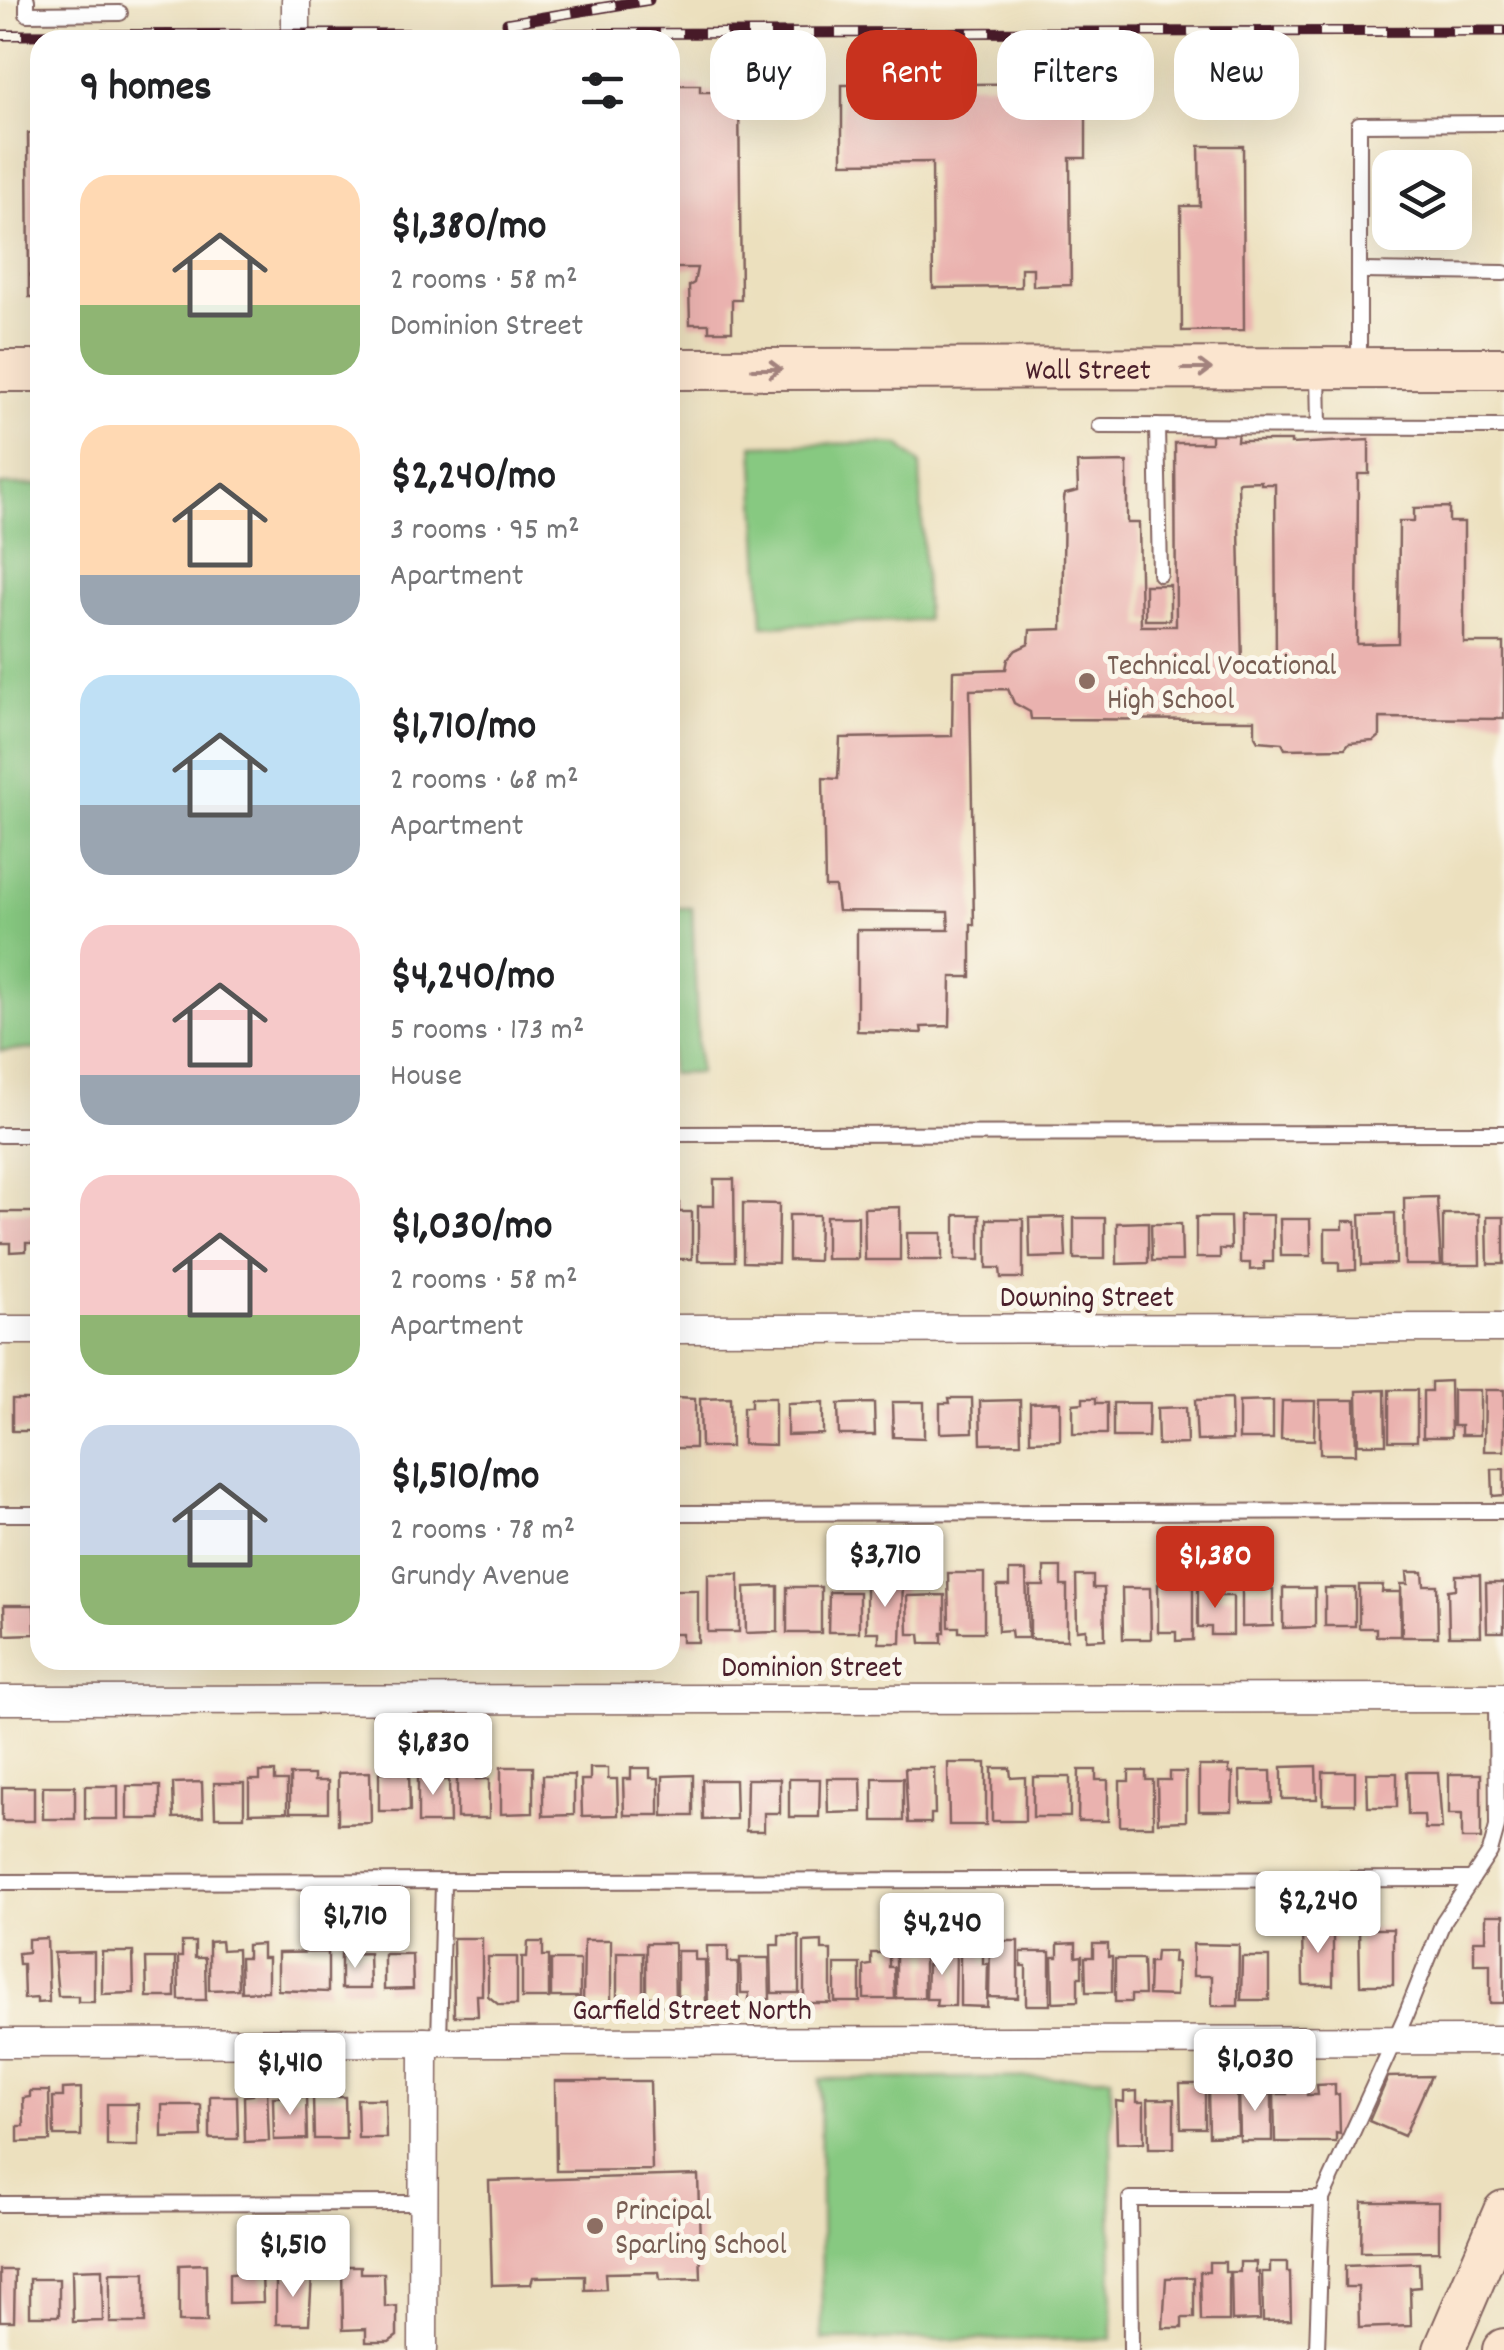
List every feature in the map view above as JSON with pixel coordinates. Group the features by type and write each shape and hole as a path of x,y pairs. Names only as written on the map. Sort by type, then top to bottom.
{"main road":[{"name":"Wall Street","path":"680,370 1504,368"},
{"path":"0,371 30,371"},
{"path":"1444,2350 1504,2211"}],"street":[{"path":"296,0 296,30"},
{"name":"Downing Street","path":"680,1329 1504,1328"},
{"path":"0,1330 30,1330"},
{"name":"Dominion Street","path":"0,1700 1500,1698"},
{"name":"Garfield Street North","path":"0,2043 1504,2040"},
{"path":"423,2350 424,2202 432,2042"}],"lane":[{"path":"27,0 27,14 120,13"},
{"path":"1359,369 1359,124 1504,123"},
{"path":"1360,270 1504,273"},
{"path":"1318,369 1319,426"},
{"path":"1100,426 1504,426"},
{"path":"1157,426 1160,574"},
{"path":"680,1134 1504,1133"},
{"path":"0,1136 30,1135"},
{"path":"680,1513 1504,1512"},
{"path":"0,1514 30,1514"},
{"path":"1317,2350 1322,2199 1443,1922 1490,1852 1497,1828 1500,1698"},
{"path":"0,1882 1472,1880"},
{"path":"432,2042 443,1883"},
{"path":"1131,2350 1130,2199 1322,2199"},
{"path":"0,2204 424,2202"}],"green space":[{"path":"753,445 899,445 920,464 926,620 763,626"},
{"path":"0,485 30,485 30,1050 0,1051"},
{"path":"680,908 692,908 699,1073 680,1074"},
{"path":"1111,2077 1112,2339 822,2340 820,2079"}],"building":[{"path":"977,84 997,84 997,120 1086,120 1086,158 1070,158 1071,285 1033,286 1033,268 1021,268 1021,287 933,288 932,162 842,163 842,85 846,85 846,120 977,120"},
{"path":"680,85 700,85 700,92 710,92 710,120 739,120 741,300 732,300 732,331 709,331 709,324 690,324 689,286 694,283 697,268 680,268"},
{"path":"28,133 30,133 30,297"},
{"path":"1199,146 1243,146 1244,330 1182,331 1181,206 1200,206"},
{"path":"1211,431 1238,431 1237,441 1291,444 1369,440 1369,474 1358,474 1357,644 1398,643 1399,521 1414,521 1414,508 1449,507 1449,522 1464,522 1464,643 1504,643 1504,719 1380,718 1380,736 1374,741 1349,743 1345,748 1285,749 1282,743 1258,741 1255,720 1031,719 1030,712 1014,703 1008,689 970,690 974,925 971,924 971,977 951,977 950,1026 921,1027 922,1033 857,1031 857,930 949,930 948,912 838,911 835,887 825,887 823,778 838,779 840,738 952,736 953,671 1006,669 1016,650 1029,644 1030,630 1062,629 1064,499 1065,494 1078,491 1077,463 1127,462 1127,523 1139,523 1141,626 1176,626 1175,443 1211,443","holes":["1238,482 1275,484 1276,665 1242,665"]},
{"path":"1145,585 1170,585 1170,620 1145,620"},
{"path":"714,1179 734,1179 735,1261 698,1261 698,1206 714,1206"},
{"path":"1437,1197 1441,1265 1405,1265 1404,1198"},
{"path":"743,1203 779,1204 778,1263 743,1262"},
{"path":"900,1207 900,1260 865,1260 864,1208"},
{"path":"0,1212 30,1212 30,1243 26,1243 26,1251 10,1252 10,1243 0,1243"},
{"path":"680,1212 692,1212 692,1259 680,1259"},
{"path":"1395,1213 1396,1264 1362,1265 1360,1214"},
{"path":"1443,1214 1479,1214 1480,1265 1443,1265"},
{"path":"789,1215 819,1215 818,1261 789,1260"},
{"path":"955,1215 980,1215 980,1260 955,1260"},
{"path":"1240,1215 1273,1215 1273,1262 1264,1262 1264,1269 1250,1270 1250,1263 1240,1263"},
{"path":"826,1216 858,1216 858,1259 826,1259"},
{"path":"1064,1217 1066,1257 1030,1258 1029,1218"},
{"path":"1196,1217 1230,1217 1231,1249 1220,1249 1220,1258 1196,1258"},
{"path":"1487,1217 1504,1217 1504,1264 1488,1264"},
{"path":"1074,1218 1105,1218 1105,1259 1074,1259"},
{"path":"987,1219 1023,1219 1023,1278 1001,1278 1000,1268 987,1268"},
{"path":"1280,1219 1310,1219 1311,1256 1281,1256"},
{"path":"1343,1221 1356,1221 1356,1270 1339,1271 1339,1262 1325,1262 1325,1229 1343,1229"},
{"path":"1148,1222 1148,1263 1117,1264 1117,1223"},
{"path":"1151,1224 1181,1224 1182,1261 1152,1261"},
{"path":"907,1233 942,1233 942,1260 908,1260"},
{"path":"1450,1381 1451,1437 1423,1437 1423,1391 1431,1391 1431,1382"},
{"path":"1385,1390 1386,1444 1358,1444 1357,1391"},
{"path":"1389,1390 1417,1390 1417,1441 1389,1441"},
{"path":"1453,1390 1480,1390 1480,1435 1461,1435 1461,1426 1453,1426"},
{"path":"1485,1390 1504,1390 1504,1451 1484,1451"},
{"path":"680,1398 695,1399 695,1448 680,1448"},
{"path":"730,1398 731,1447 701,1447 700,1399"},
{"path":"751,1398 775,1398 775,1445 743,1444 743,1407 751,1407"},
{"path":"949,1398 972,1398 973,1432 940,1433 940,1403 950,1403"},
{"path":"1083,1398 1107,1403 1107,1434 1073,1434 1073,1404 1083,1403"},
{"path":"12,1399 30,1399 30,1431 12,1431"},
{"path":"1231,1399 1232,1440 1197,1441 1195,1400"},
{"path":"1020,1400 1021,1443 981,1444 980,1401"},
{"path":"1320,1400 1355,1400 1356,1454 1320,1454"},
{"path":"1273,1401 1273,1439 1239,1439 1239,1402"},
{"path":"1282,1401 1315,1401 1314,1440 1281,1439"},
{"path":"892,1402 924,1402 924,1438 893,1437"},
{"path":"1060,1402 1060,1440 1030,1441 1030,1403"},
{"path":"823,1403 823,1434 787,1435 787,1404"},
{"path":"874,1403 875,1435 839,1435 838,1404"},
{"path":"1113,1403 1149,1403 1148,1437 1113,1437"},
{"path":"1186,1407 1187,1444 1158,1445 1157,1408"},
{"path":"1492,1469 1504,1469 1504,1495 1493,1496"},
{"path":"1044,1567 1061,1567 1061,1586 1067,1586 1067,1640 1030,1639 1030,1586 1044,1586"},
{"path":"1009,1571 1026,1571 1028,1638 1012,1638 1011,1630 998,1631 997,1586 1009,1586"},
{"path":"1407,1572 1423,1572 1424,1585 1437,1585 1438,1637 1402,1637 1401,1584 1408,1584"},
{"path":"948,1573 984,1573 984,1632 959,1632 959,1627 949,1627"},
{"path":"708,1574 739,1574 739,1632 708,1632"},
{"path":"1456,1575 1480,1575 1481,1636 1449,1636 1448,1590 1456,1589"},
{"path":"1076,1576 1093,1576 1093,1588 1104,1588 1105,1639 1086,1640 1086,1629 1077,1630"},
{"path":"866,1581 903,1581 901,1643 879,1643 879,1632 866,1632"},
{"path":"1486,1583 1504,1583 1504,1632 1487,1632"},
{"path":"1158,1584 1193,1584 1193,1640 1176,1641 1176,1632 1158,1632"},
{"path":"1198,1585 1214,1585 1214,1596 1233,1596 1233,1635 1211,1635 1211,1627 1198,1627"},
{"path":"1359,1585 1383,1585 1382,1592 1400,1592 1400,1636 1376,1636 1376,1628 1359,1628"},
{"path":"778,1586 778,1632 746,1633 745,1587"},
{"path":"787,1587 821,1587 821,1633 787,1633"},
{"path":"1122,1588 1150,1588 1151,1639 1123,1639"},
{"path":"1283,1588 1315,1588 1315,1627 1283,1628"},
{"path":"1325,1588 1355,1588 1355,1626 1325,1626"},
{"path":"1242,1589 1273,1589 1273,1626 1242,1627"},
{"path":"680,1590 698,1590 698,1642 682,1642"},
{"path":"829,1592 859,1592 859,1632 828,1632"},
{"path":"945,1595 942,1643 921,1643 920,1634 908,1634 907,1596"},
{"path":"4,1605 30,1605 30,1634 5,1635"},
{"path":"948,1763 986,1763 986,1825 949,1825"},
{"path":"1199,1766 1229,1766 1229,1773 1233,1773 1232,1811 1199,1811"},
{"path":"1316,1766 1317,1799 1282,1799 1282,1767"},
{"path":"501,1767 533,1767 533,1813 501,1814"},
{"path":"590,1768 608,1768 608,1779 617,1779 618,1815 582,1816 581,1780 590,1780"},
{"path":"631,1768 650,1768 650,1778 659,1778 659,1815 624,1815 623,1779 631,1779"},
{"path":"905,1768 934,1768 935,1814 931,1814 931,1823 908,1823"},
{"path":"992,1768 1010,1768 1011,1778 1025,1777 1025,1821 992,1821"},
{"path":"418,1770 436,1770 436,1780 449,1780 450,1823 418,1823"},
{"path":"1079,1770 1096,1770 1096,1780 1108,1780 1108,1821 1078,1821"},
{"path":"457,1771 476,1771 476,1779 489,1779 489,1818 457,1818"},
{"path":"1129,1771 1146,1771 1146,1780 1153,1780 1153,1826 1120,1826 1120,1781 1129,1781"},
{"path":"1240,1771 1271,1771 1272,1803 1241,1803"},
{"path":"260,1772 275,1772 275,1781 287,1781 287,1812 249,1813 249,1780 260,1780"},
{"path":"370,1772 371,1823 338,1824 338,1773"},
{"path":"379,1772 409,1772 410,1811 379,1811"},
{"path":"1170,1772 1186,1772 1186,1821 1158,1822 1157,1780 1170,1780"},
{"path":"1323,1772 1355,1772 1355,1804 1323,1804"},
{"path":"1407,1772 1438,1772 1442,1829 1425,1829 1424,1815 1408,1815"},
{"path":"1367,1773 1397,1773 1397,1807 1368,1807"},
{"path":"1449,1774 1481,1774 1481,1839 1462,1839 1462,1814 1449,1814"},
{"path":"290,1775 314,1775 314,1781 328,1781 328,1812 290,1812"},
{"path":"543,1775 574,1775 574,1815 543,1816"},
{"path":"693,1775 693,1816 663,1816 663,1776"},
{"path":"1033,1777 1070,1777 1070,1817 1033,1817"},
{"path":"827,1778 861,1778 862,1812 828,1813"},
{"path":"873,1778 903,1778 903,1821 873,1821"},
{"path":"747,1779 780,1779 780,1813 764,1813 764,1831 746,1831"},
{"path":"789,1779 820,1779 819,1817 789,1817"},
{"path":"702,1780 735,1780 736,1819 703,1820"},
{"path":"202,1782 203,1817 174,1818 173,1783"},
{"path":"214,1783 244,1783 244,1817 215,1817"},
{"path":"43,1786 75,1786 75,1819 43,1819"},
{"path":"85,1786 118,1786 118,1819 85,1819"},
{"path":"127,1786 160,1786 160,1819 127,1819"},
{"path":"2,1787 34,1787 34,1821 2,1821"},
{"path":"1486,1915 1504,1915 1504,2003 1490,2003 1490,1964 1474,1964 1474,1940 1486,1940"},
{"path":"1302,1928 1333,1928 1333,1985 1303,1985"},
{"path":"1359,1929 1393,1929 1393,1985 1360,1985"},
{"path":"896,1933 917,1933 917,1950 924,1950 924,1998 896,1998"},
{"path":"779,1935 799,1935 799,1993 772,1993 771,1945 779,1945"},
{"path":"47,1938 49,2002 37,2003 37,1998 24,1999 23,1964 19,1964 18,1953 28,1952 28,1939"},
{"path":"453,1938 482,1938 478,2016 454,2016"},
{"path":"584,1940 611,1940 611,2004 583,2004"},
{"path":"221,1941 222,1950 237,1949 238,1989 209,1990 209,1942"},
{"path":"822,1941 822,1950 831,1950 831,2003 804,2003 804,1942"},
{"path":"990,1941 1018,1941 1018,1998 989,1997"},
{"path":"182,1942 195,1942 195,1958 205,1958 206,2000 179,2000 178,1957 182,1957"},
{"path":"528,1942 543,1942 543,1956 549,1956 549,1998 522,1998 522,1957 527,1957"},
{"path":"646,1943 674,1943 675,2005 655,2005 655,1997 646,1997"},
{"path":"1076,1943 1076,1957 1082,1956 1078,2001 1053,2002 1052,1957 1058,1957 1058,1944"},
{"path":"262,1944 262,1958 268,1958 268,1991 241,1992 240,1958 247,1958 247,1945"},
{"path":"1093,1944 1108,1944 1112,1992 1086,1992 1085,1957 1093,1957"},
{"path":"1193,1944 1239,1945 1238,2006 1212,2006 1212,1976 1193,1976"},
{"path":"707,1946 728,1946 728,1962 738,1962 738,2005 708,2005"},
{"path":"960,1949 983,1949 983,1964 988,1964 987,2007 960,2006"},
{"path":"677,1951 695,1951 695,1960 705,1960 706,2004 686,2004 685,1996 677,1996"},
{"path":"932,1951 956,1951 955,2006 936,2006 937,1999 926,1999 927,1965 932,1965"},
{"path":"1156,1951 1174,1951 1176,1996 1148,1995 1149,1962 1155,1962"},
{"path":"94,1952 94,2002 78,2002 78,1996 58,1996 54,1953"},
{"path":"102,1952 133,1952 134,1993 102,1994"},
{"path":"328,1952 328,1992 278,1990 278,1953"},
{"path":"617,1952 643,1952 643,2003 623,2003 623,1996 617,1996"},
{"path":"1021,1952 1050,1952 1050,2005 1026,2005 1026,1966 1021,1966"},
{"path":"369,1953 370,1989 341,1989 341,1954"},
{"path":"871,1953 889,1953 889,1967 894,1967 895,1999 864,1999 864,1966 871,1965"},
{"path":"384,1954 412,1954 413,1989 384,1990"},
{"path":"488,1957 517,1957 517,2005 499,2005 488,1996"},
{"path":"1242,1957 1269,1957 1269,2000 1241,2000"},
{"path":"146,1958 175,1958 175,1997 147,1997"},
{"path":"740,1958 769,1958 770,1999 749,2000 749,1993 741,1993"},
{"path":"1115,1959 1143,1959 1144,1995 1131,1995 1131,2002 1115,2002"},
{"path":"551,1960 580,1960 580,1997 551,1997"},
{"path":"835,1964 860,1964 860,2002 835,2002"},
{"path":"1431,2076 1404,2136 1369,2121 1388,2077"},
{"path":"555,2081 650,2081 652,2170 556,2171"},
{"path":"1180,2084 1205,2084 1205,2128 1181,2128"},
{"path":"1264,2084 1264,2095 1272,2094 1272,2141 1240,2141 1239,2085"},
{"path":"1335,2084 1340,2134 1336,2133 1336,2142 1275,2142 1274,2094 1287,2094 1287,2085 1307,2085 1307,2095 1318,2095 1317,2085"},
{"path":"81,2088 81,2136 54,2136 53,2097 63,2097 63,2089"},
{"path":"1208,2089 1237,2089 1238,2135 1209,2136"},
{"path":"253,2090 267,2090 269,2141 245,2142 244,2096 253,2095"},
{"path":"30,2091 49,2091 50,2141 18,2142 18,2126 24,2126 23,2098 30,2097"},
{"path":"1137,2091 1137,2102 1144,2102 1144,2142 1117,2143 1116,2101 1124,2102 1124,2092"},
{"path":"210,2096 237,2096 238,2139 210,2139"},
{"path":"306,2096 307,2139 274,2140 273,2097"},
{"path":"313,2097 345,2097 346,2139 314,2139"},
{"path":"357,2099 385,2099 386,2138 358,2138"},
{"path":"1148,2099 1174,2099 1174,2148 1149,2148"},
{"path":"107,2104 138,2104 138,2146 107,2146"},
{"path":"162,2105 201,2105 202,2137 162,2138"},
{"name":"Principal Sparling School","path":"698,2175 701,2279 660,2280 659,2272 605,2273 606,2289 585,2290 585,2276 533,2277 531,2284 492,2285 489,2181"},
{"path":"1362,2202 1439,2202 1439,2251 1361,2252"},
{"path":"1209,2262 1225,2262 1225,2272 1229,2272 1229,2321 1201,2321 1200,2272 1209,2272"},
{"path":"1240,2262 1256,2262 1260,2320 1232,2321 1231,2272 1240,2272"},
{"path":"1270,2262 1287,2262 1291,2320 1263,2321 1262,2272 1270,2272"},
{"path":"1419,2263 1420,2287 1410,2288 1411,2326 1359,2328 1358,2287 1345,2287 1345,2266"},
{"path":"206,2264 207,2322 179,2322 179,2265"},
{"path":"342,2266 361,2266 361,2273 384,2273 385,2307 397,2306 397,2336 389,2342 366,2342 366,2329 343,2330"},
{"path":"102,2269 103,2321 73,2322 72,2270"},
{"path":"0,2270 15,2270 14,2321 0,2321"},
{"path":"110,2273 145,2273 145,2323 110,2323"},
{"path":"229,2274 262,2274 263,2302 229,2303"},
{"path":"276,2276 312,2276 309,2324 276,2324"},
{"path":"1194,2277 1194,2318 1182,2318 1182,2328 1163,2328 1166,2278"},
{"path":"30,2279 59,2279 59,2316 30,2316"}],"railway":[{"path":"507,23 649,0"},
{"path":"680,33 1504,31"},
{"path":"0,35 30,35"}],"place":[{"name":"Technical Vocational High School","path":"1087,681"},
{"name":"Principal Sparling School","path":"595,2226"}]}
